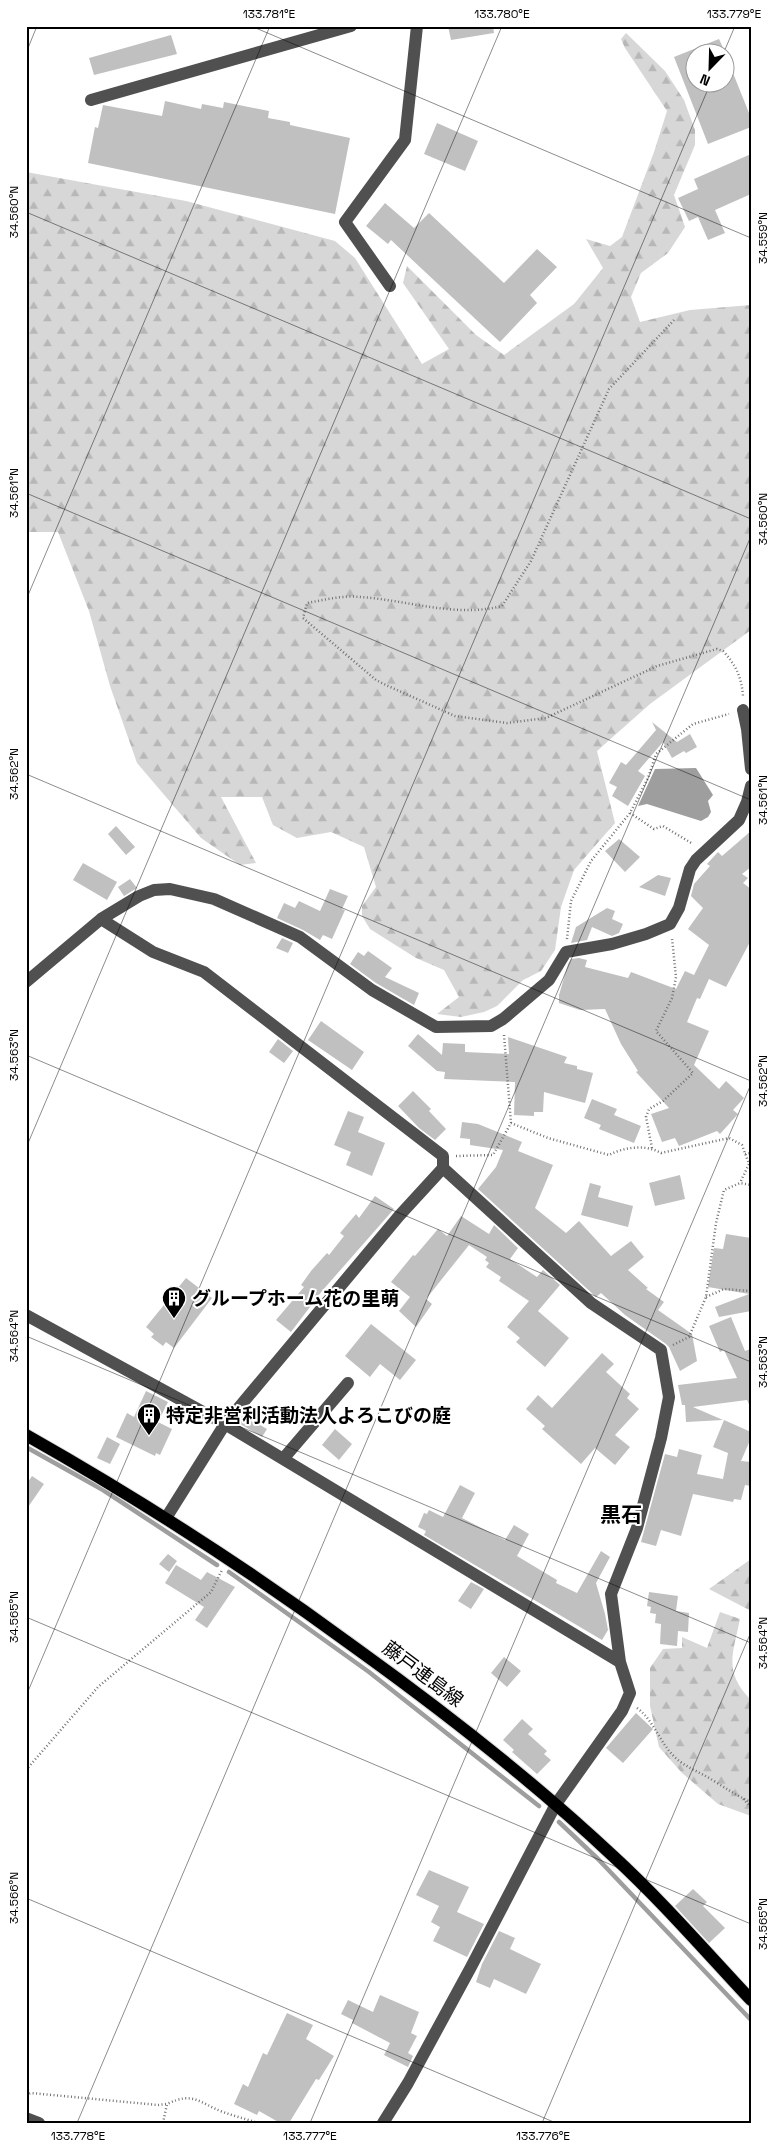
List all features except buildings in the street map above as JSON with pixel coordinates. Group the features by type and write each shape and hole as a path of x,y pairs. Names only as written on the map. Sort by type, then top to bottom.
{"main road":[{"name":"藤戸連島線","path":"26,1435 87,1469 229,1558 289,1599 429,1702 556,1804 615,1857 751,2000"}],"street":[{"path":"92,100 351,26"},
{"path":"390,286 345,222 405,140 417,26"},
{"path":"744,710 751,769"},
{"path":"26,982 100,919 139,896 154,890 170,889 214,899 300,937 372,990 436,1027 491,1026 503,1019 549,980 566,952 612,944 670,924 679,908 690,869 739,820 747,802 751,786"},
{"path":"100,919 152,952 204,972 443,1162 591,1304 661,1350 669,1397 661,1438 637,1528 611,1594 620,1662 630,1693 622,1711 556,1804 471,1967 408,2083 383,2123"},
{"path":"166,1518 226,1424 443,1162"},
{"path":"26,1315 226,1424 620,1662"},
{"path":"282,1459 348,1383"},
{"path":"26,2118 39,2123"}],"path":[{"path":"566,952 571,900 591,861 630,813 648,778 656,754 694,724 744,710 743,685 738,672 723,651 716,649 657,666 546,718 507,722 455,716 376,680 303,618 307,603 359,596 459,610 483,611 502,606 531,562 609,389 674,320"},
{"path":"630,813 654,829 664,826 705,852"},
{"path":"652,1148 646,1117 649,1110 663,1101 693,1073 656,1031 672,998 676,977 670,924"},
{"path":"443,1162 493,1155 511,1123 503,1019"},
{"path":"511,1123 548,1138 609,1155 620,1149 652,1148 661,1153 729,1138 742,1145 749,1164 740,1183"},
{"path":"745,1154 751,1153"},
{"path":"661,1350 689,1337 706,1297 716,1222 724,1190 740,1183 751,1185"},
{"path":"706,1297 724,1290 751,1291"},
{"path":"26,1770 98,1687 211,1592 229,1558"},
{"path":"627,1700 644,1713 667,1749 677,1760 751,1802"},
{"path":"742,1798 751,1808"},
{"path":"26,2095 31,2093 158,2105 167,2104 180,2098 196,2098 222,2111 258,2123"},
{"path":"163,2123 167,2104"}],"green space":[{"path":"626,33 665,71 684,100 695,130 695,145 674,195 685,227 668,253 641,273 631,297 640,322 690,310 751,305 751,630 650,704 597,751 615,823 574,870 561,907 555,950 541,971 523,980 497,1006 484,1012 461,1017 437,1014 459,997 444,970 416,958 370,929 362,916 362,906 376,887 364,847 331,832 297,838 273,825 262,797 221,797 256,863 240,865 201,838 137,763 110,686 89,611 58,532 26,532 26,172 186,201 335,241 355,258 422,364 449,349 403,283 407,266 476,335 504,355 574,304 603,268 586,239 610,246 622,237 654,152 667,111 625,48 621,39"},
{"path":"751,1559 751,1611 709,1589"},
{"path":"720,1612 740,1619 732,1662 736,1680 751,1700 751,1816 718,1804 682,1773 659,1747 650,1706 650,1668 663,1649 682,1648 682,1637 707,1648"}],"shaded area":[{"path":"696,768 713,795 708,801 711,812 708,817 701,821 647,804 638,806 655,769"}],"waterway":[{"path":"26,1447 103,1490 217,1565"},
{"path":"229,1572 369,1672 539,1806"},
{"path":"559,1822 598,1859 751,2020"}],"place":[{"name":"グループホーム花の里萌","path":"174,1319"},
{"name":"特定非営利活動法人よろこびの庭","path":"149,1436"}],"district":[{"name":"黒石","path":"621,1514"}]}
